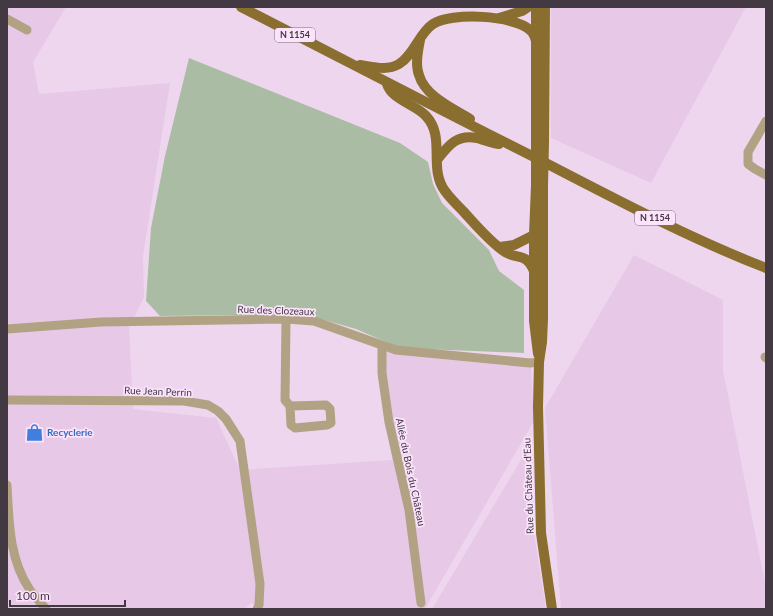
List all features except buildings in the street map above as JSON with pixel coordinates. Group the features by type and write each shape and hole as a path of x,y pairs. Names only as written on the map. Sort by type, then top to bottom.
{"main road":[{"name":"N 1154","path":"241,7 486,134 690,235 735,256 766,268"},
{"path":"524,26 538,17 545,7"},
{"path":"497,18 525,9 538,17"},
{"path":"349,62 381,68 393,66 405,59 431,25 440,20 454,17 497,18 530,29 534,34 536,41"},
{"path":"538,17 536,41 540,141"},
{"path":"538,17 540,141 539,186"},
{"path":"420,39 417,65 418,74 425,87 434,96 474,122 486,134"},
{"path":"386,82 389,91 416,108 426,116 432,125 436,134 438,175 445,191 483,232 506,252 523,257 529,262 534,271"},
{"path":"437,160 451,143 459,138 477,138 491,143 508,144"},
{"name":"Rue du Château d'Eau","path":"539,186 534,235 537,252 534,271 534,321 535,341 539,362"},
{"name":"Rue du Château d'Eau","path":"539,186 537,252 542,342 539,362 538,407 541,533 552,609"},
{"path":"500,247 521,242 534,235"},
{"path":"521,242 537,252"},
{"path":"523,257 537,252"}],"street":[{"path":"7,19 27,30"},
{"path":"766,121 748,152 748,164 755,170 766,174"},
{"path":"286,320 285,400 290,406 290,426 295,428 327,426 331,423 330,409 326,405 290,406"},
{"name":"Rue des Clozeaux","path":"7,330 101,322 314,321 396,350 530,363 539,362"},
{"name":"Allée du Bois du Château","path":"382,346 382,373 388,422 409,510 421,603"},
{"name":"Rue Jean Perrin","path":"7,400 184,401 208,405 218,411 226,419 240,441 260,584 259,605 257,609"},
{"path":"7,486 9,530 15,559 30,591 46,609"}],"shaded area":[{"path":"7,7 66,7 33,62 39,94 170,83 143,256 144,297 129,328 133,409 216,418 240,470 392,460 379,346 531,364 534,421 425,609 268,609 251,603 245,609 7,609"},
{"path":"551,7 746,7 651,183 551,138"},
{"path":"634,255 723,300 723,370 766,588 766,609 561,609 545,408"},
{"path":"528,448 532,521 546,609 432,609"}],"green space":[{"path":"189,58 400,143 428,162 433,184 442,203 489,250 499,271 524,290 524,353 400,348 356,329 303,314 160,316 146,301 151,228 165,156"}],"place":[{"name":"Recyclerie","path":"34,432"}]}
